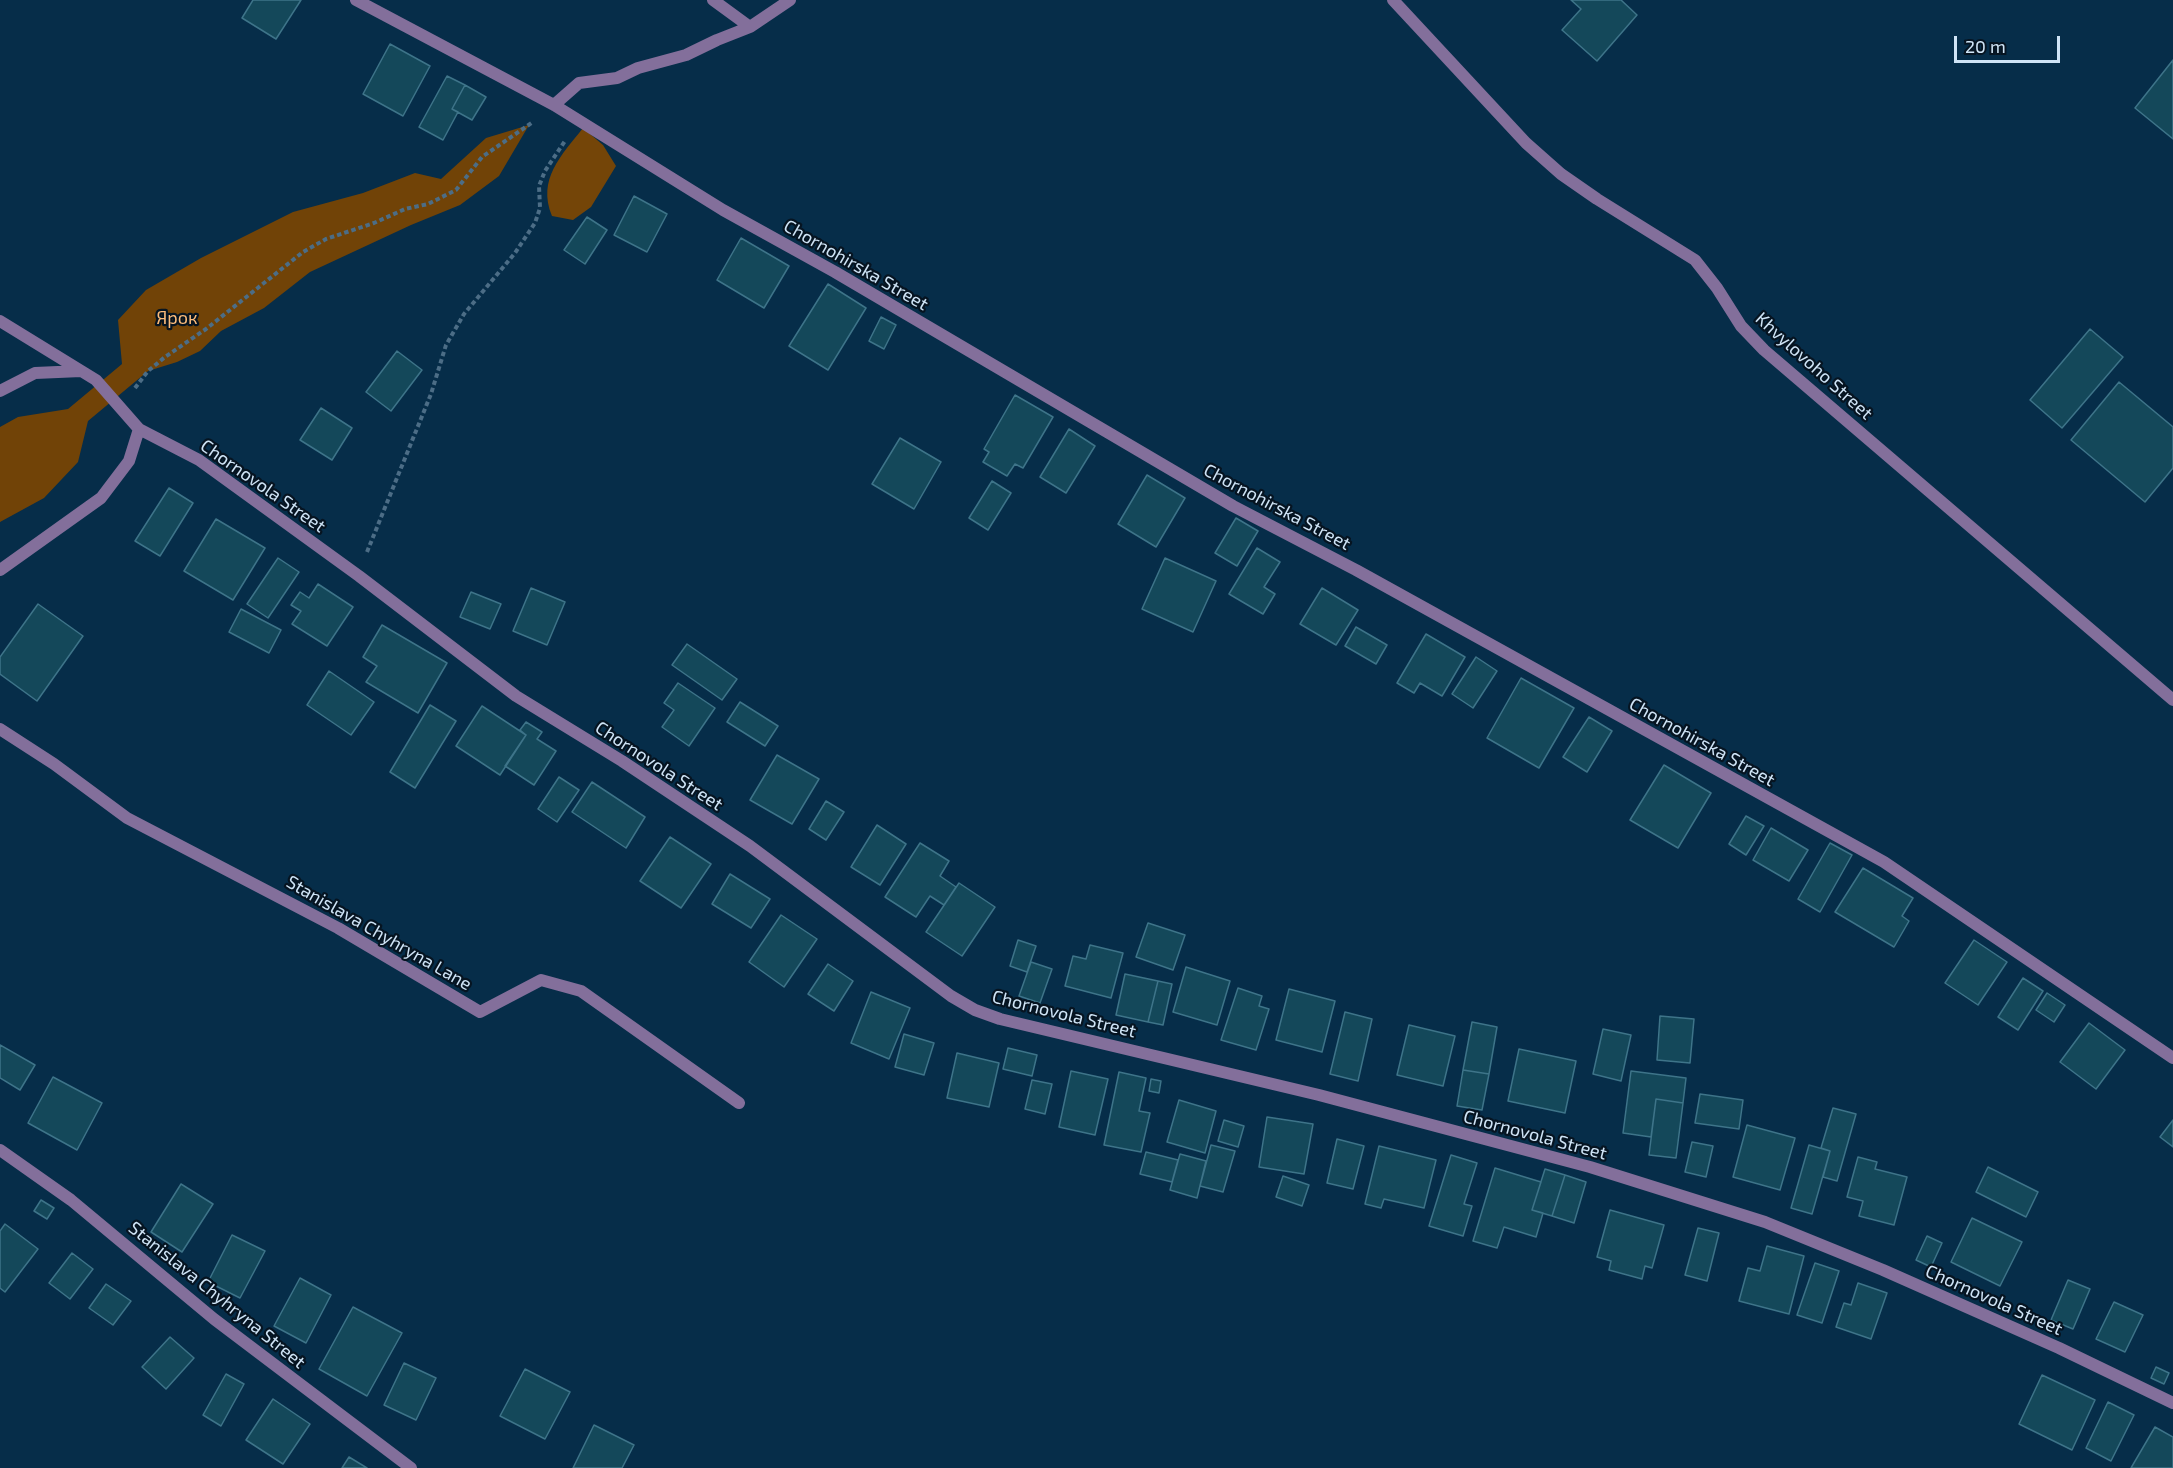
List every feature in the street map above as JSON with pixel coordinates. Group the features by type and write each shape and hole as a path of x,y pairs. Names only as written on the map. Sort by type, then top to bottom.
{"street":[{"name":"Chornohirska Street","path":"356,0 554,105 723,210 835,272 1233,506 1356,570 1884,862 2173,1058"},
{"path":"713,0 750,27"},
{"path":"554,105 579,83 617,78 639,68 686,55 750,27 790,0"},
{"name":"Khvylovoho Street","path":"1393,0 1526,142 1561,174 1695,260 1717,288 1741,326 1764,350 2173,700"},
{"name":"Chornovola Street","path":"0,321 96,380 139,429 199,460 352,571 516,696 622,761 750,846 951,996 975,1010 1000,1019 1319,1095 1567,1161 1765,1222 1883,1270 2059,1348 2173,1403"},
{"path":"0,391 35,373 81,371"},
{"path":"0,570 101,498 129,461 139,429"},
{"name":"Stanislava Chyhryna Lane","path":"0,729 54,764 127,818 339,928 480,1012 541,980 581,991 739,1103"},
{"name":"Stanislava Chyhryna Street","path":"0,1150 71,1200 214,1319 411,1468"}],"path":[{"path":"116,404 165,357 206,329 303,252 326,238 375,223 405,209 428,204 456,190 482,157 510,139 554,105"},
{"path":"352,571 365,556 374,538 431,394 446,345 464,314 515,253 535,223 540,208 538,186 545,171 579,121"}],"shaded area":[{"path":"583,128 603,145 616,166 591,207 573,220 552,216 547,191 549,179 560,158"}],"green space":[{"name":"Ярок","path":"529,125 499,176 460,205 310,272 264,308 221,331 200,351 177,362 148,371 88,421 78,462 44,498 0,522 0,427 18,417 68,409 122,364 118,320 146,290 201,258 293,212 363,193 415,173 441,179 486,138"}],"building":[{"path":"253,0 301,0 276,39 242,18"},
{"path":"1571,0 1621,0 1637,15 1597,61 1562,30 1581,9"},
{"path":"390,44 430,66 403,116 363,94"},
{"path":"2173,60 2173,139 2135,108"},
{"path":"447,76 465,85 452,109 458,112 443,140 419,127"},
{"path":"465,85 486,97 472,120 452,109"},
{"path":"634,196 667,214 647,252 614,235"},
{"path":"587,217 607,230 585,264 564,250"},
{"path":"741,238 789,266 764,308 717,280"},
{"path":"828,284 866,308 828,370 789,346"},
{"path":"881,317 896,325 884,349 869,341"},
{"path":"2090,329 2123,357 2062,428 2030,400"},
{"path":"397,351 422,370 391,411 366,392"},
{"path":"2119,382 2173,427 2173,468 2145,502 2071,440"},
{"path":"1015,395 1053,417 1023,468 1015,464 1007,476 983,462 989,452 984,449"},
{"path":"321,408 352,428 332,460 300,440"},
{"path":"1069,429 1095,446 1066,493 1040,477"},
{"path":"900,438 941,462 914,509 872,484"},
{"path":"1147,475 1185,498 1156,547 1118,524"},
{"path":"992,481 1011,493 988,530 969,518"},
{"path":"169,488 193,503 160,556 135,541"},
{"path":"1236,518 1258,531 1237,566 1215,553"},
{"path":"216,519 265,548 233,600 184,571"},
{"path":"1257,548 1280,562 1264,587 1275,594 1263,614 1229,594"},
{"path":"278,558 299,572 268,618 247,604"},
{"path":"1165,558 1216,581 1193,632 1142,609"},
{"path":"318,584 353,607 327,646 292,624 301,611 291,605 300,592 309,598"},
{"path":"531,588 565,602 547,645 513,631"},
{"path":"1322,588 1358,610 1336,645 1300,624"},
{"path":"471,592 501,604 490,629 460,617"},
{"path":"38,604 83,636 37,701 0,674 0,657"},
{"path":"241,609 281,630 269,653 229,632"},
{"path":"382,625 447,663 418,713 366,682 377,666 363,657"},
{"path":"1356,627 1387,645 1376,664 1345,646"},
{"path":"1426,634 1465,657 1442,696 1420,683 1414,693 1397,683"},
{"path":"687,644 737,679 722,700 672,665"},
{"path":"1476,657 1497,671 1473,708 1452,694"},
{"path":"329,671 374,702 351,735 307,705"},
{"path":"1521,678 1574,708 1539,768 1487,738"},
{"path":"678,683 715,708 689,746 662,727 674,710 664,703"},
{"path":"740,702 778,726 765,746 727,722"},
{"path":"430,705 456,721 415,788 390,772"},
{"path":"482,706 526,735 500,775 456,746"},
{"path":"1589,717 1612,731 1587,772 1563,757"},
{"path":"526,722 542,732 537,739 556,751 534,785 505,766 526,735 520,730"},
{"path":"777,755 819,779 792,824 750,800"},
{"path":"1664,765 1711,793 1678,848 1630,820"},
{"path":"559,777 579,790 557,822 538,809"},
{"path":"592,782 645,817 626,848 572,812"},
{"path":"826,801 844,812 826,840 809,829"},
{"path":"1746,816 1764,826 1746,855 1729,844"},
{"path":"877,825 906,844 880,885 851,867"},
{"path":"1771,828 1808,850 1789,881 1753,860"},
{"path":"670,837 711,864 681,908 640,881"},
{"path":"920,843 949,861 940,876 956,887 944,905 930,896 916,917 885,897"},
{"path":"1830,843 1852,855 1820,912 1798,899"},
{"path":"1863,868 1913,898 1902,916 1909,921 1894,947 1835,912"},
{"path":"730,874 770,899 751,928 712,904"},
{"path":"959,883 995,907 962,956 926,932"},
{"path":"781,915 817,939 784,987 749,962"},
{"path":"1148,923 1185,935 1173,970 1136,957"},
{"path":"1018,940 1036,946 1027,972 1010,966"},
{"path":"1974,940 2007,962 1978,1005 1945,983"},
{"path":"1090,945 1123,953 1111,998 1065,986 1073,956 1086,959"},
{"path":"1031,962 1052,969 1040,1003 1019,996"},
{"path":"828,964 853,981 834,1011 808,994"},
{"path":"1186,967 1230,981 1217,1025 1173,1012"},
{"path":"1125,974 1158,981 1148,1022 1116,1015"},
{"path":"2023,978 2043,991 2018,1030 1998,1017"},
{"path":"1158,981 1172,984 1163,1025 1148,1022"},
{"path":"1238,988 1262,996 1259,1006 1269,1009 1256,1050 1221,1040"},
{"path":"1289,989 1335,1001 1322,1052 1276,1040"},
{"path":"871,992 910,1008 889,1059 851,1043"},
{"path":"2047,993 2065,1005 2054,1022 2036,1010"},
{"path":"1345,1012 1372,1019 1358,1081 1330,1074"},
{"path":"1660,1016 1694,1019 1690,1063 1657,1060"},
{"path":"1472,1022 1497,1027 1489,1074 1463,1070"},
{"path":"2089,1023 2125,1050 2096,1089 2060,1062"},
{"path":"1409,1025 1455,1036 1443,1086 1397,1075"},
{"path":"1603,1029 1631,1035 1621,1081 1593,1074"},
{"path":"904,1034 934,1043 924,1075 895,1067"},
{"path":"0,1045 35,1065 20,1090 0,1078"},
{"path":"1008,1048 1037,1055 1032,1076 1003,1069"},
{"path":"1519,1049 1576,1061 1565,1113 1508,1101"},
{"path":"957,1053 999,1063 989,1107 947,1098"},
{"path":"1463,1070 1489,1074 1482,1110 1457,1106"},
{"path":"1071,1071 1108,1079 1095,1135 1059,1127"},
{"path":"1631,1071 1686,1078 1683,1103 1656,1099 1651,1137 1623,1133"},
{"path":"1119,1072 1146,1078 1139,1111 1150,1113 1141,1152 1104,1145"},
{"path":"53,1077 102,1103 77,1150 28,1123"},
{"path":"1151,1079 1161,1081 1159,1093 1149,1091"},
{"path":"1032,1080 1052,1084 1045,1114 1025,1109"},
{"path":"1700,1094 1743,1100 1739,1129 1695,1123"},
{"path":"1656,1099 1683,1103 1676,1158 1649,1155"},
{"path":"1179,1100 1216,1111 1205,1153 1167,1142"},
{"path":"1833,1108 1856,1114 1837,1181 1823,1177 1830,1151 1821,1148"},
{"path":"1267,1117 1313,1124 1304,1174 1259,1167"},
{"path":"1224,1120 1244,1126 1238,1147 1218,1141"},
{"path":"2173,1120 2173,1147 2160,1137"},
{"path":"1747,1125 1795,1138 1780,1190 1733,1177"},
{"path":"1337,1139 1364,1146 1353,1189 1327,1183"},
{"path":"1692,1142 1713,1146 1706,1177 1685,1172"},
{"path":"1211,1145 1235,1151 1223,1192 1200,1186"},
{"path":"1809,1145 1830,1151 1812,1214 1791,1208"},
{"path":"1379,1146 1436,1160 1424,1208 1384,1199 1381,1208 1365,1204"},
{"path":"1146,1152 1178,1160 1172,1182 1140,1174"},
{"path":"1180,1154 1206,1161 1197,1198 1170,1190"},
{"path":"1451,1155 1477,1163 1464,1204 1472,1206 1463,1236 1429,1226"},
{"path":"1858,1157 1877,1162 1875,1169 1907,1177 1894,1225 1859,1216 1863,1201 1847,1197"},
{"path":"1988,1167 2038,1192 2026,1217 1976,1192"},
{"path":"1495,1168 1541,1182 1532,1210 1543,1213 1536,1237 1504,1227 1497,1248 1473,1241"},
{"path":"1545,1169 1565,1175 1552,1216 1532,1210"},
{"path":"1565,1175 1586,1182 1574,1223 1552,1216"},
{"path":"1283,1176 1309,1185 1302,1206 1276,1197"},
{"path":"181,1184 213,1204 182,1252 151,1232"},
{"path":"41,1200 54,1208 47,1219 34,1211"},
{"path":"1610,1210 1664,1225 1652,1268 1645,1266 1642,1279 1609,1270 1611,1261 1597,1257"},
{"path":"1972,1218 2022,1242 2000,1286 1951,1262"},
{"path":"5,1224 38,1249 5,1292 0,1288 0,1231"},
{"path":"1698,1228 1719,1233 1707,1281 1685,1275"},
{"path":"232,1235 265,1251 240,1298 208,1282"},
{"path":"1927,1236 1942,1243 1931,1267 1916,1260"},
{"path":"1767,1246 1804,1256 1789,1314 1739,1301 1748,1268 1760,1271"},
{"path":"72,1253 93,1269 70,1299 49,1283"},
{"path":"1815,1263 1839,1271 1822,1323 1797,1315"},
{"path":"300,1278 331,1295 306,1343 274,1326"},
{"path":"2068,1280 2090,1289 2073,1329 2051,1320"},
{"path":"1858,1283 1887,1293 1871,1339 1836,1327 1844,1303 1851,1305"},
{"path":"106,1284 131,1301 113,1325 89,1308"},
{"path":"2114,1302 2143,1315 2125,1352 2096,1339"},
{"path":"353,1307 402,1333 367,1396 319,1369"},
{"path":"170,1337 194,1358 166,1389 142,1367"},
{"path":"404,1363 436,1378 416,1420 384,1405"},
{"path":"2156,1367 2169,1373 2164,1384 2151,1378"},
{"path":"525,1369 570,1392 545,1439 500,1416"},
{"path":"226,1374 244,1384 221,1426 203,1415"},
{"path":"2042,1375 2095,1400 2072,1450 2019,1424"},
{"path":"273,1399 310,1424 283,1464 246,1440"},
{"path":"2108,1402 2134,1415 2111,1461 2086,1448"},
{"path":"594,1425 634,1445 622,1468 573,1468"},
{"path":"2155,1427 2173,1437 2173,1468 2131,1468"},
{"path":"349,1457 367,1468 342,1468"}]}
